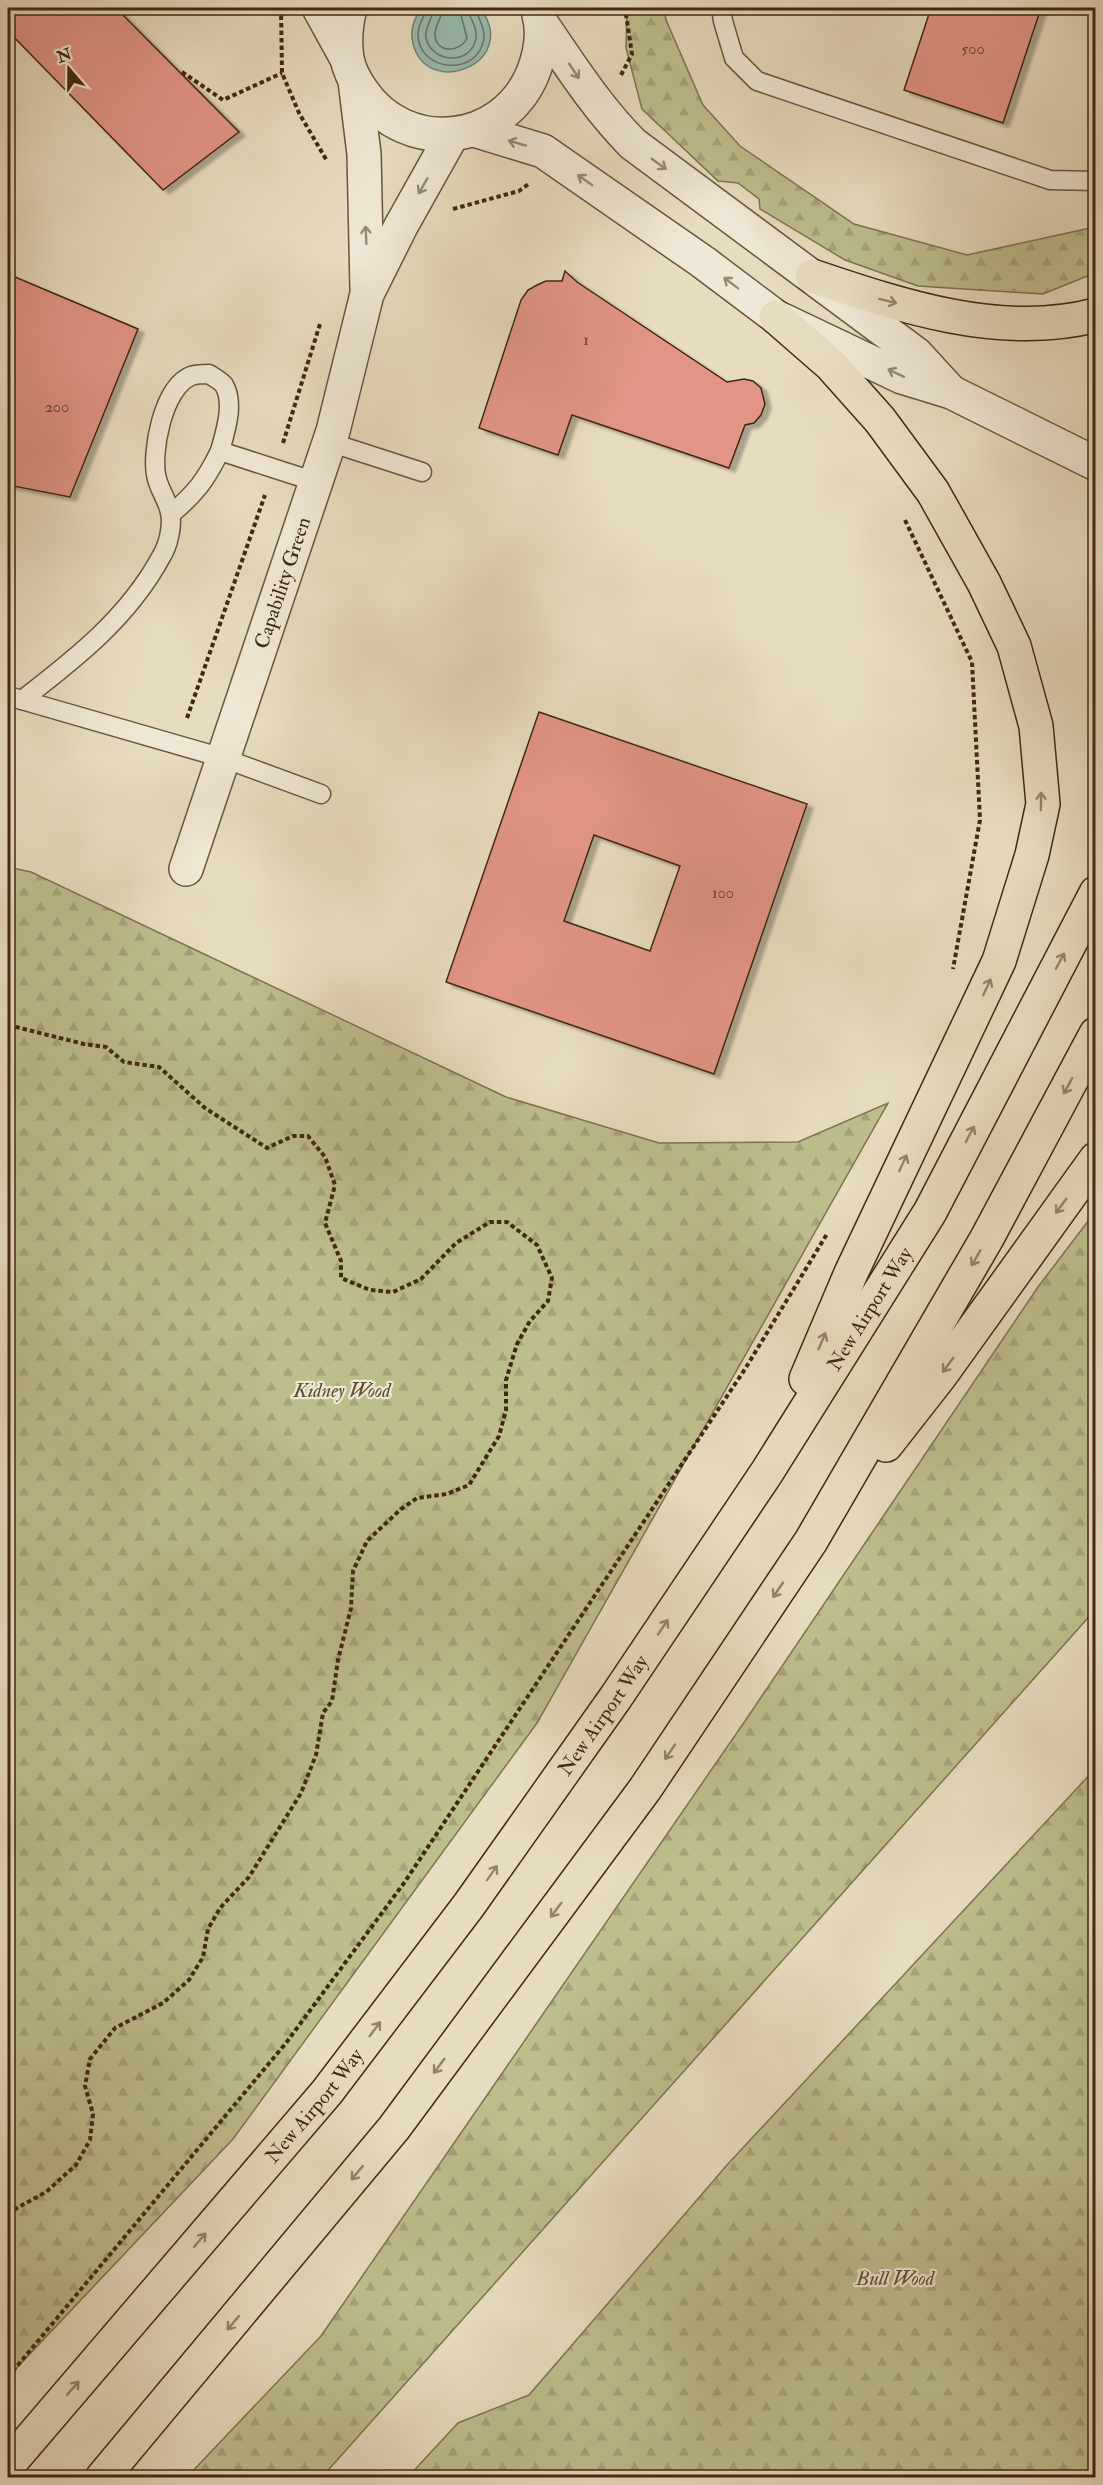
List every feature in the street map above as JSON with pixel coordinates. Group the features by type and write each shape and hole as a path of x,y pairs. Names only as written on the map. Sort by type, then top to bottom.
{"highway":[{"path":"812,276 880,299 958,318 1032,324 1095,315"},
{"path":"767,1472 851,1273 999,961 1032,855 1043,804 1036,726 1014,646 984,583 933,492 880,420 831,365 776,316"},
{"name":"New Airport Way","path":"8,2465 327,2092 469,1905 616,1697 767,1472 930,1212 1095,893"},
{"path":"102,2478 394,2128 645,1789 811,1541 987,1238 1095,1034"},
{"path":"811,1541 940,1376 1095,1158"},
{"path":"8,2458 35,2433"}],"street":[{"path":"319,8 369,101 387,118 409,129 430,134 463,133 543,151 703,262 776,316 902,377 951,392 1095,464"},
{"path":"350,8 345,31 364,154 367,294"},
{"path":"367,294 401,226 463,133 504,114 526,89 539,57 539,15"},
{"path":"539,15 585,88 615,126 633,144 916,354 951,392"},
{"name":"Capability Green","path":"186,869 329,442 367,294"}],"lane":[{"path":"721,8 734,58 757,81 1050,180 1095,181"},
{"path":"15,698 89,647 130,603 162,556 169,538 171,514 156,479 154,449 164,412 176,389 190,376 209,374 224,384 228,400 227,426 220,451 208,477 198,490 171,514"},
{"path":"329,442 422,472"},
{"path":"220,451 316,482"},
{"path":"15,698 223,758 321,794"}],"path":[{"path":"281,8 282,73 299,113 328,163"},
{"path":"182,72 223,100 282,73"},
{"path":"177,745 274,469 321,320"},
{"path":"903,516 972,662 980,820 951,979"},
{"path":"8,1025 84,1044 106,1047 124,1062 159,1067 205,1108 267,1148 293,1136 309,1136 325,1157 335,1185 325,1223 340,1261 341,1278 370,1290 393,1292 421,1280 456,1243 490,1222 507,1222 537,1245 552,1278 548,1301 530,1321 517,1344 506,1380 506,1410 499,1436 469,1485 447,1494 417,1498 401,1509 367,1541 353,1571 351,1608 338,1660 332,1701 323,1713 316,1755 301,1793 249,1877 216,1915 208,1929 203,1957 189,1980 163,2003 115,2028 90,2059 85,2086 93,2114 90,2140 76,2165 46,2192 8,2213"},
{"path":"8,2377 286,2043 404,1883 745,1369 829,1232"}],"green space":[{"path":"627,8 664,8 666,20 703,105 740,146 854,224 967,255 1095,227 1095,273 1043,294 918,286 845,260 760,209 759,199 738,183 718,181 642,109 626,48"},
{"name":"Kidney Wood","path":"8,867 31,872 506,1097 659,1143 798,1142 888,1103 537,1723 233,2139 8,2377"},
{"path":"1095,1212 1095,1610 322,2477 187,2477 321,2336 745,1721 1038,1287"},
{"name":"Bull Wood","path":"1095,1769 1095,2477 408,2477 458,2423 529,2395 727,2165"}],"water":[{"path":"423,8 480,8 490,28 489,45 480,59 466,68 449,72 432,69 419,58 412,34 416,18"}],"building":[{"path":"17,8 116,8 239,132 163,190 8,31"},
{"path":"931,8 1041,8 1003,123 904,90"},
{"path":"565,271 577,282 727,382 744,379 753,381 761,388 765,404 761,415 754,423 745,425 729,468 572,415 558,455 479,428 521,300 528,290 537,285 546,281 562,281"},
{"path":"8,274 138,329 70,497 8,485"},
{"path":"539,712 807,804 714,1074 446,982","holes":["594,835 680,866 650,951 564,921"]}]}
